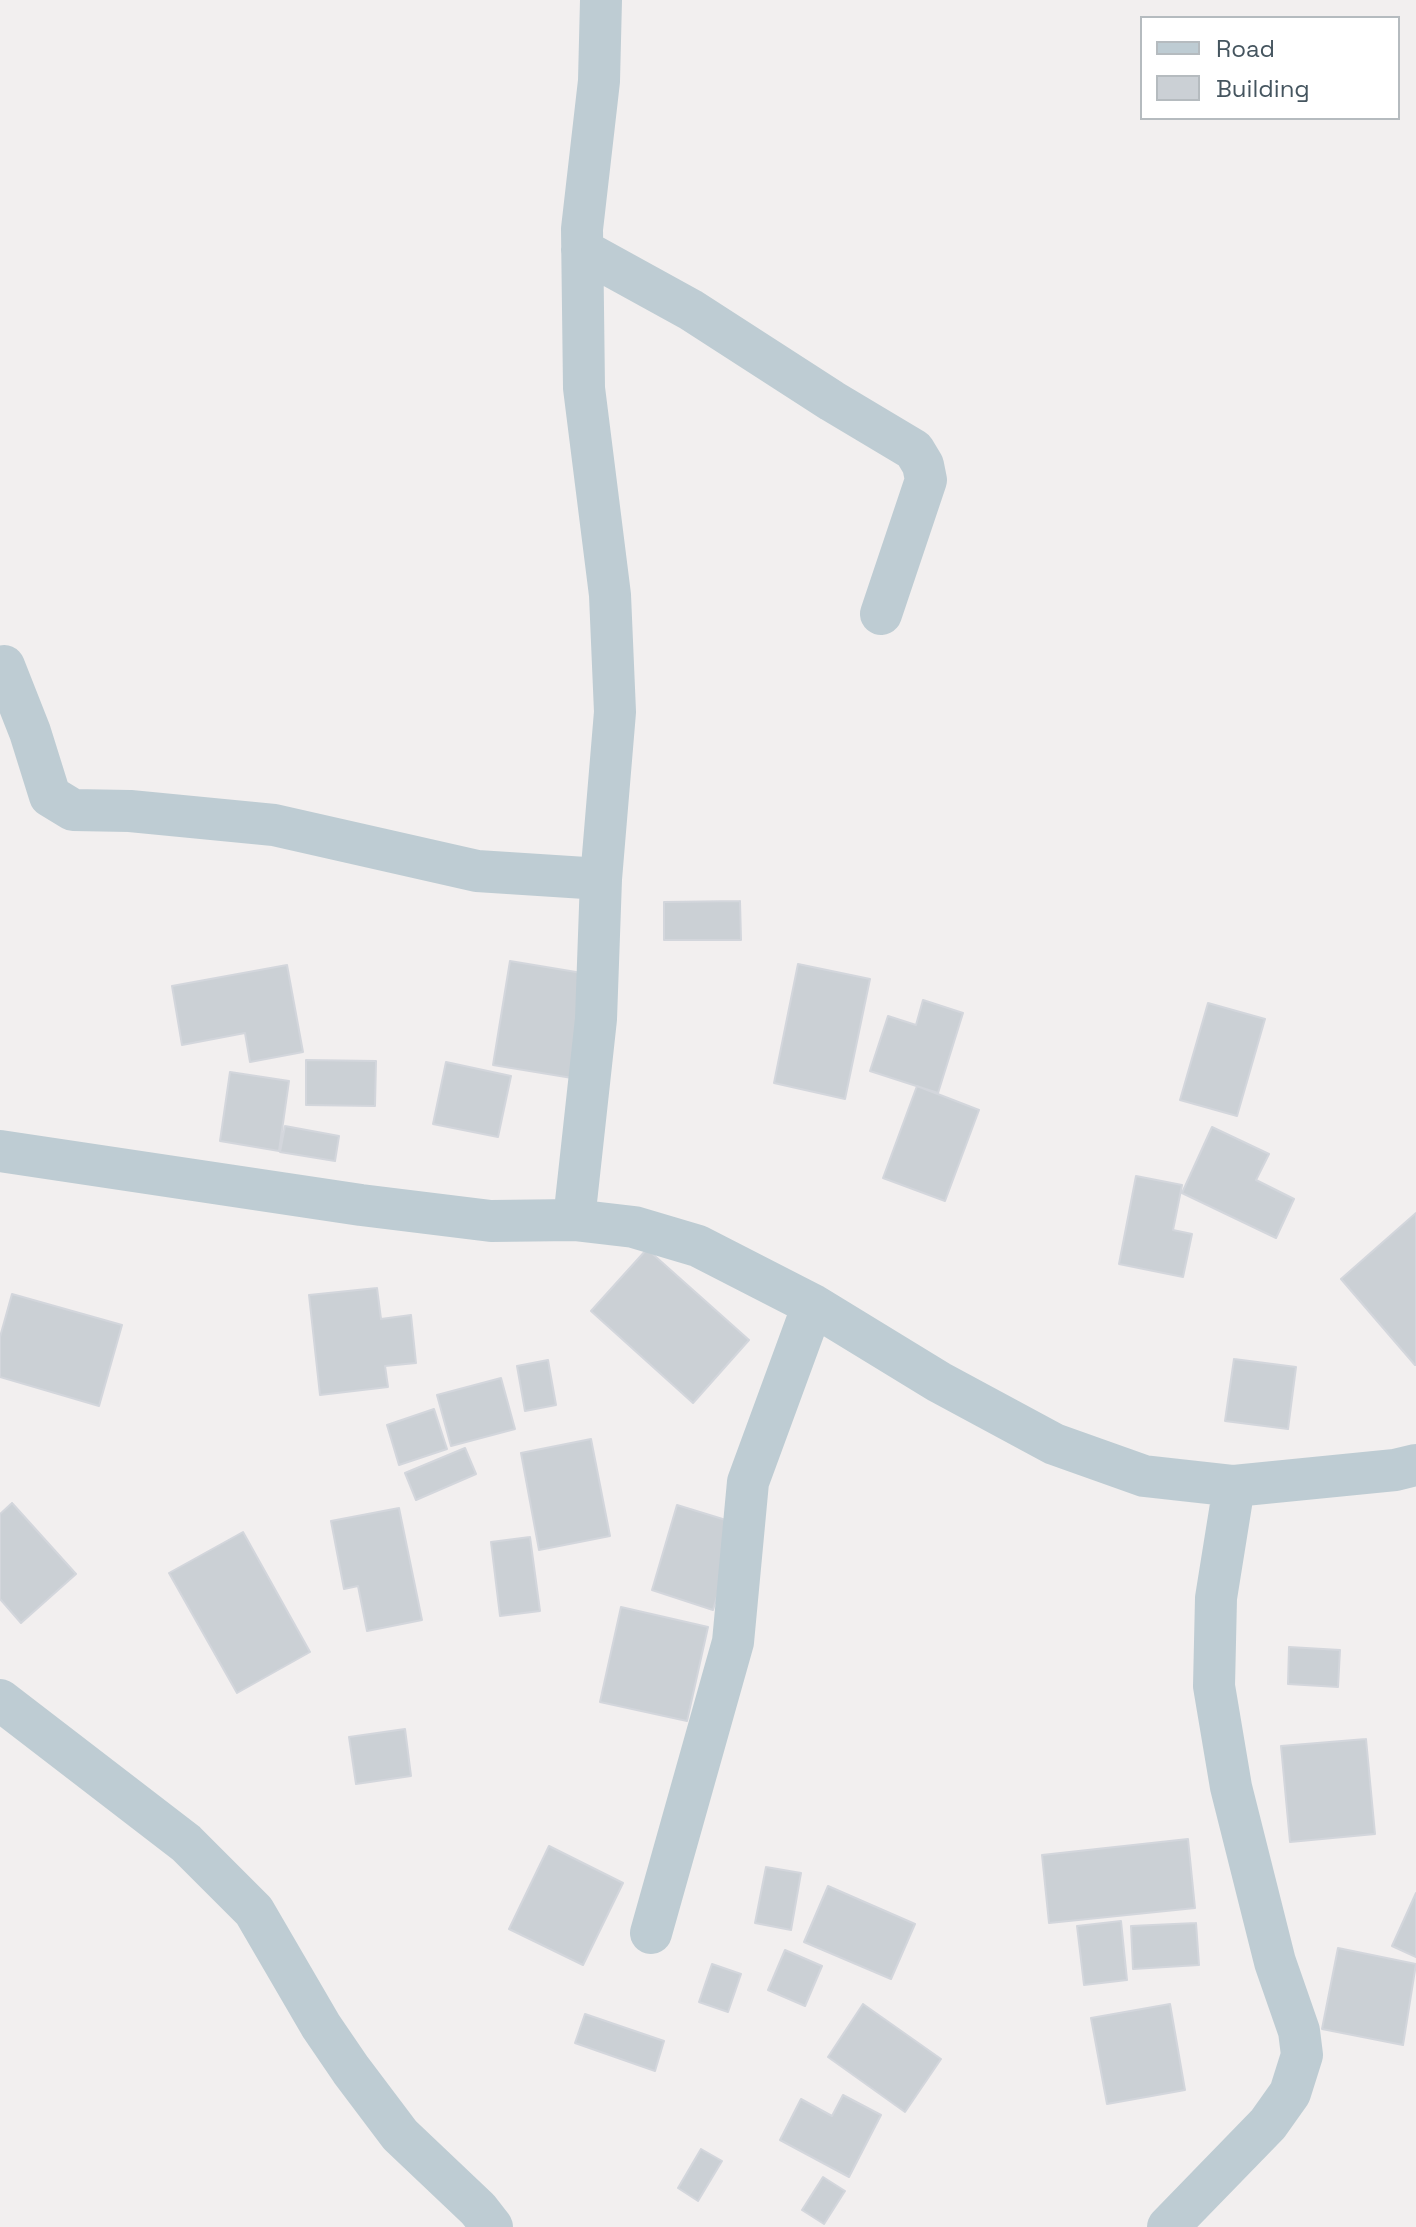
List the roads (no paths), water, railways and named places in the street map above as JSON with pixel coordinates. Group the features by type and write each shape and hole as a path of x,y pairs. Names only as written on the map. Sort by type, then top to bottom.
{"street":[{"path":"574,1220 596,1019 601,879 615,712 610,595 584,388 582,229 599,81 601,0"},
{"path":"582,250 691,310 914,450 923,465 926,480 881,614"},
{"path":"4,666 30,732 50,796 73,810 130,811 274,825 477,871 601,879"},
{"path":"0,1151 361,1205 491,1221 574,1220 634,1227 698,1246 813,1305 939,1382 1054,1444 1144,1476 1234,1486 1395,1470 1416,1465"},
{"path":"651,1933 733,1642 748,1482 813,1305"},
{"path":"1168,2227 1268,2124 1290,2093 1302,2055 1299,2031 1275,1962 1231,1787 1214,1686 1216,1598 1234,1486"},
{"path":"0,1700 186,1843 254,1911 321,2026 351,2070 400,2135 478,2209 492,2227"}]}
